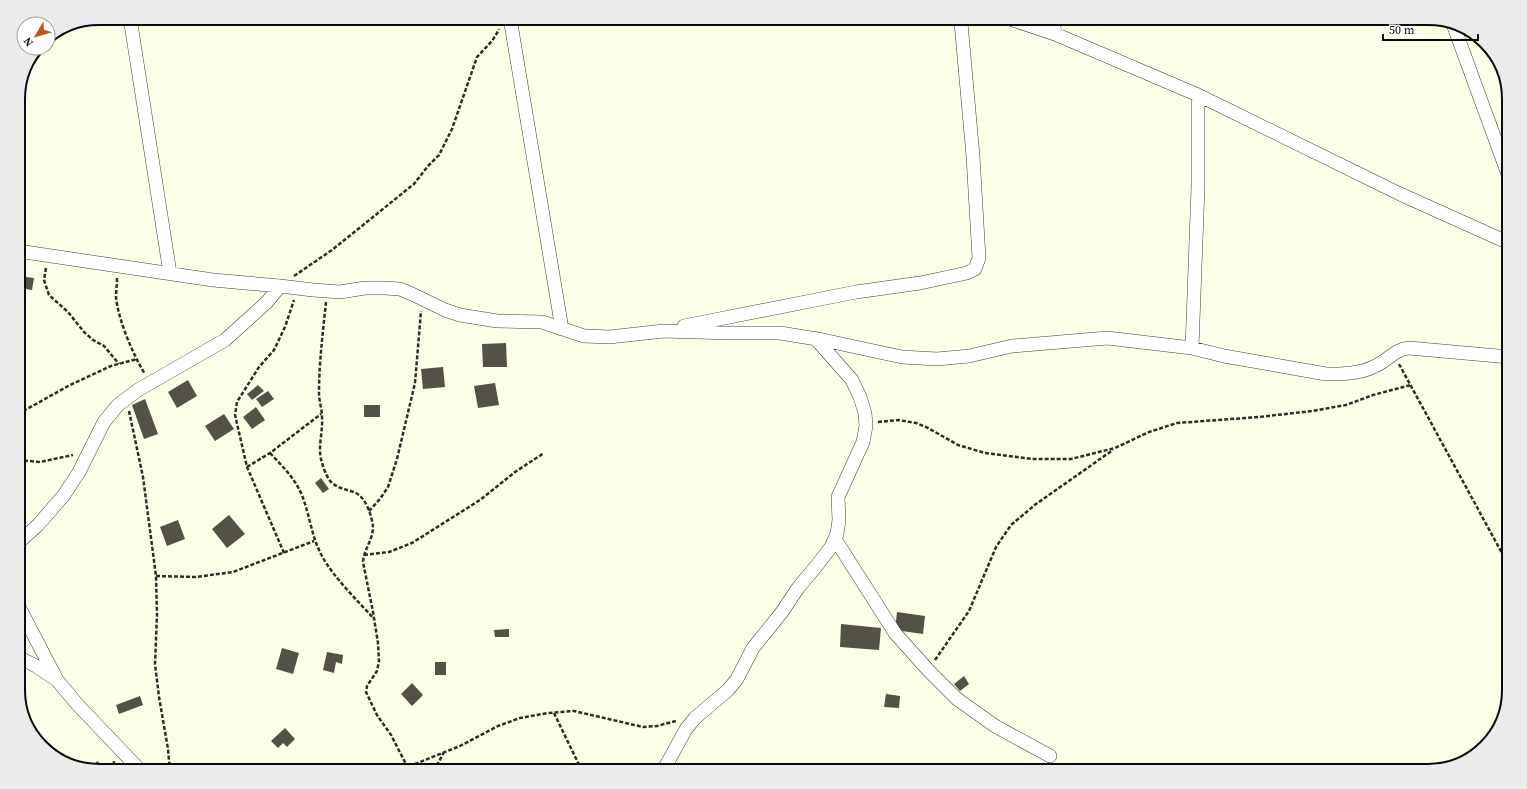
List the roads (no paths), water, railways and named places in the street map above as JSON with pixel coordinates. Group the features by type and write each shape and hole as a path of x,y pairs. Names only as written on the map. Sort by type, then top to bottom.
{"street":[{"path":"131,25 170,273"},
{"path":"511,25 562,329"},
{"path":"664,331 856,292 920,283 967,273 975,269 979,258 973,156 961,25"},
{"path":"1028,25 1056,34 1198,95 1400,194 1502,240"},
{"path":"1054,25 1056,34"},
{"path":"1455,31 1502,158"},
{"path":"1192,348 1198,187 1198,95"},
{"path":"25,252 213,280 340,292 365,288 400,290 460,316 497,321 542,322 584,336 664,331 780,333 815,338 902,357 922,359 970,356 1012,346 1107,338 1192,348 1224,356 1326,374 1343,374 1373,368 1396,351 1409,348 1502,356"},
{"path":"25,537 38,525 64,495 78,472 104,422 118,405 151,382 225,340 267,302 280,286"},
{"path":"667,764 686,729 695,718 728,690 737,679 754,648 782,612 798,588 818,564 837,534 839,520 838,497 863,442 866,426 860,397 852,380 815,338"},
{"path":"835,539 895,633 928,670 957,699 995,726 1050,756"},
{"path":"25,618 57,680 77,704 134,764"},
{"path":"25,660 57,680"}]}
